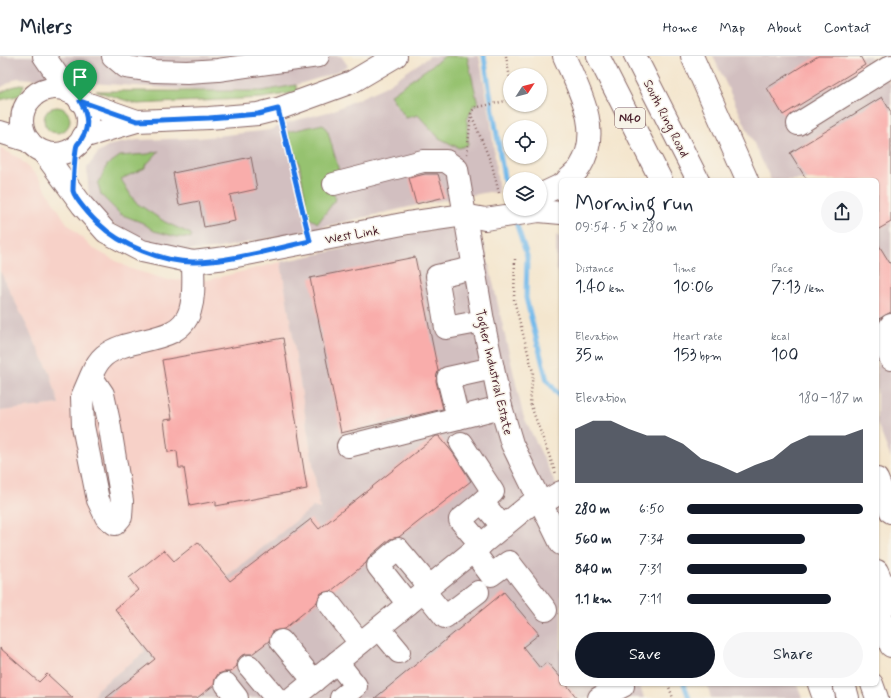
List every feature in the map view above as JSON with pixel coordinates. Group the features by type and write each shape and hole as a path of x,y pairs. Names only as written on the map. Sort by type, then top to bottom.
{"main road":[{"path":"43,56 75,96 87,119 87,128 80,142 73,192"},
{"path":"36,147 24,133 22,123 43,56"},
{"path":"113,56 126,67 155,71 187,72 218,70 318,56"},
{"path":"0,132 36,147 60,154 80,142 137,121 258,114 278,109 352,82 396,56"},
{"path":"564,56 584,102 590,126 588,148 579,168 569,178"},
{"name":"N40","path":"598,56 660,178"},
{"name":"South Ring Road","path":"635,56 697,178"},
{"path":"692,56 746,178"},
{"path":"798,124 891,66"},
{"path":"0,120 28,105 40,92 50,89 60,89 137,121"},
{"name":"West Link","path":"36,147 94,220 106,232 122,242 154,254 193,262 226,258 310,241 464,215"},
{"path":"334,184 423,161 446,161 457,169"},
{"name":"Togher Industrial Estate","path":"457,169 482,321 501,407 512,444 559,540"},
{"path":"547,191 559,185"},
{"path":"464,215 503,197"},
{"path":"464,215 485,219 539,211 559,213"},
{"path":"91,376 103,394 122,501 122,517 115,524 106,517 98,500 83,426 82,397 91,376 98,362 112,350 154,338 182,326 190,311 192,302 193,262"},
{"path":"473,268 436,276 446,328 482,321"},
{"path":"891,325 885,334 887,351 891,358"},
{"path":"458,418 448,378 493,368"},
{"path":"348,446 501,407"},
{"path":"461,443 493,492 460,520 492,575 509,562 546,610"},
{"path":"879,484 891,512"},
{"path":"293,698 503,527 559,486"},
{"path":"482,502 503,527"},
{"path":"879,576 891,603"},
{"path":"421,594 445,617 478,592"},
{"path":"328,604 360,643"},
{"path":"879,613 891,646"},
{"path":"379,628 399,652"},
{"path":"281,641 314,681"},
{"path":"337,662 356,686 341,698"},
{"path":"249,666 276,698"},
{"path":"820,686 824,698"},
{"path":"845,686 848,698"},
{"path":"859,686 863,698"},
{"path":"873,686 877,698"},
{"path":"600,698 624,689"}],"path":[{"path":"506,56 508,68"},
{"path":"457,169 466,156 474,108 503,102"},
{"path":"278,109 310,241"},
{"path":"472,114 503,194"},
{"path":"515,258 514,300 533,372 530,403 559,486"},
{"path":"669,686 673,698"}],"shaded area":[{"path":"0,56 341,56 348,66 332,74 296,85 260,92 212,91 17,78 0,88"},
{"path":"430,56 479,56 490,115 499,193 489,192 422,204 296,233 214,249 177,251 151,244 108,222 89,200 87,168 98,153 111,145 138,140 199,138 270,130 293,121 332,111 386,86"},
{"path":"713,56 870,56 891,85 891,458 879,428 879,178 770,178"},
{"path":"0,148 19,158 38,177 66,222 92,248 131,269 168,280 208,280 281,262 320,510 313,507 141,645 145,652 97,689 93,698 0,698 0,411 59,404 50,373 0,271"},
{"path":"446,227 484,243 523,415 559,491 559,686 640,686 644,698 93,698 97,689 145,652 141,645 313,507 320,509 281,262"},
{"path":"556,235 559,237 559,277 556,266"},
{"path":"0,271 50,373 59,404 0,411"},
{"path":"708,686 798,686 802,698 711,698"}],"green space":[{"path":"445,56 467,56 478,104 474,104 467,120 468,145 459,148 439,138 418,115 406,118 390,95"},
{"path":"24,84 21,95 0,100 0,93 12,87"},
{"path":"296,85 298,92 263,98 137,104 96,91 262,91"},
{"path":"57,107 66,111 70,120 66,129 57,133 48,129 44,120 48,111"},
{"path":"323,124 328,132 341,178 329,183 336,199 318,223 309,218 299,163 287,132"},
{"path":"159,151 145,166 145,168 121,179 135,202 165,222 191,234 191,238 177,237 154,231 143,223 120,214 101,195 98,184 107,165 120,156 148,154"}],"building":[{"path":"818,56 860,56 865,65 783,115 767,88"},
{"path":"882,97 891,112 891,222 879,229 879,178 806,178 790,153"},
{"path":"251,157 257,189 230,195 235,221 204,227 199,201 179,205 173,173"},
{"path":"425,174 438,174 445,197 416,204 409,178"},
{"path":"879,245 891,265 891,312 879,319"},
{"path":"415,257 438,371 436,381 443,409 341,433 310,278"},
{"path":"283,338 307,489 216,506 216,501 190,506 184,468 179,468 177,451 168,452 164,420 172,419 162,360"},
{"path":"436,436 439,436 453,453 471,481 399,537 390,539 370,556 366,563 331,591 321,593 317,602 284,629 273,631 269,641 252,654 241,656 237,661 237,666 230,672 218,674 214,685 197,698 106,698 155,659 115,609 138,590 129,578 164,550 174,561 198,542 230,581 311,519 319,529"},
{"path":"504,592 539,634 523,647 540,668 547,662 559,676 559,686 568,686 577,698 375,698"},
{"path":"0,648 39,682 47,674 73,698 0,698"}],"waterway":[{"path":"484,56 503,172"},
{"path":"515,219 527,256 526,298 547,380 559,395"},
{"path":"685,686 689,698"}],"route":[{"path":"80,101 137,121 258,114 278,109 310,241 226,258 193,262 142,251 122,242 106,232 94,220 73,192 76,146 83,137 87,128 85,109 80,101"}]}
